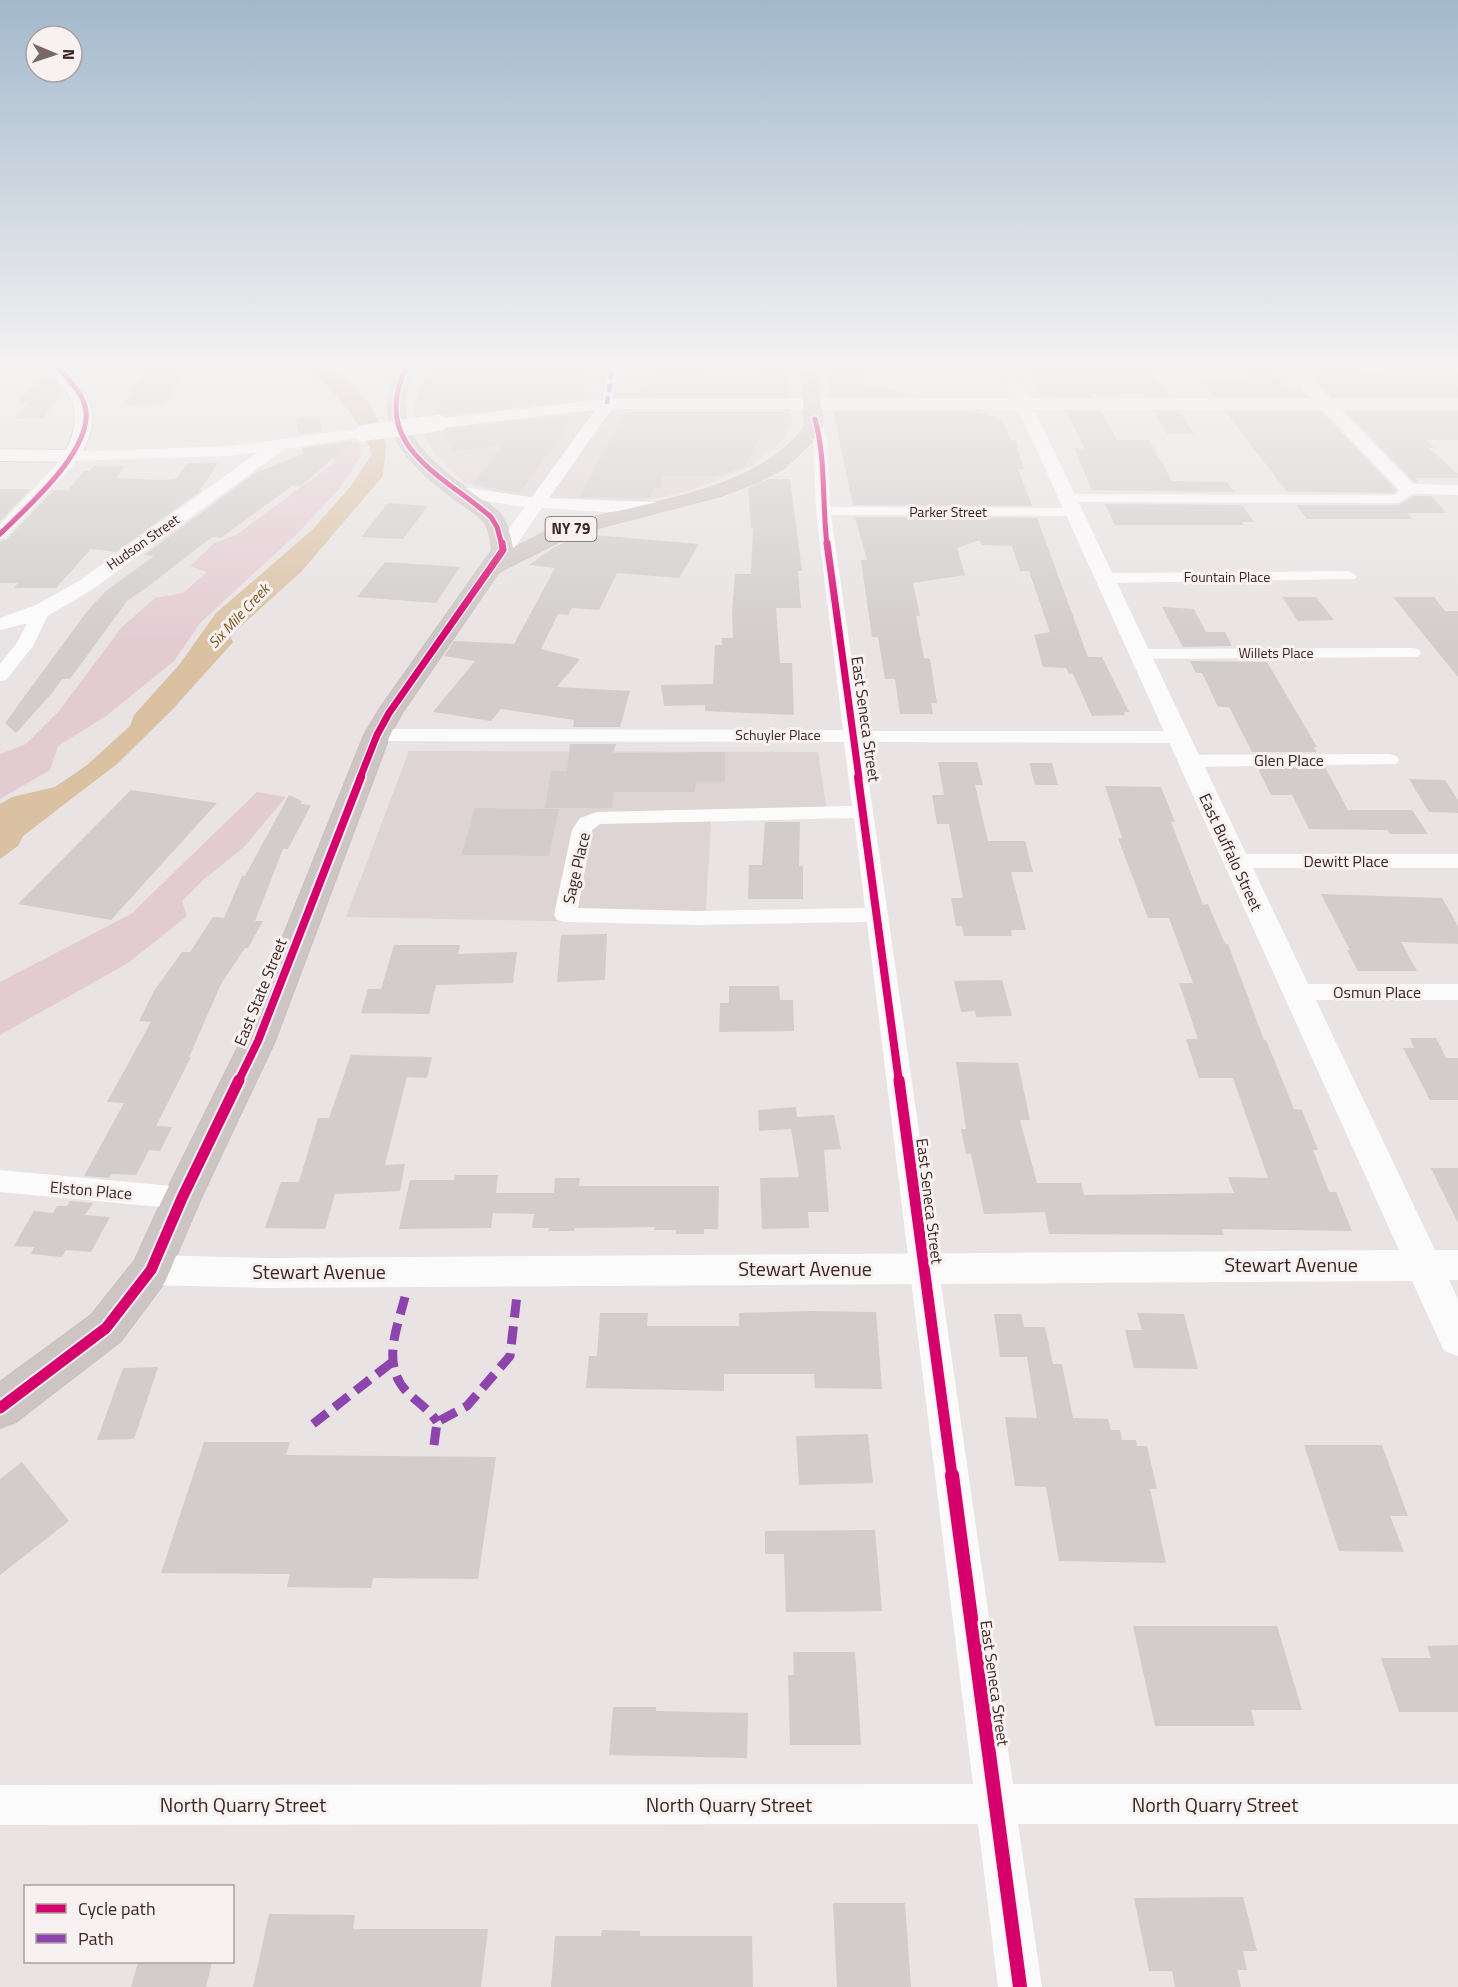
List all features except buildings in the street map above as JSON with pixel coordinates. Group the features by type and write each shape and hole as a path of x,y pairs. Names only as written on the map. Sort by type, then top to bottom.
{"highway":[{"name":"NY 79","path":"416,457 430,473 492,518 501,536 498,559 568,530 714,492 765,471 785,457"},
{"name":"East State Street","path":"0,1408 106,1328 151,1270 182,1198 258,1041 377,735 498,559"}],"street":[{"path":"0,534 56,476 69,457"},
{"name":"Hudson Street","path":"0,624 24,619 42,611 81,586 262,457"},
{"name":"East State Street","path":"498,559 570,457"},
{"name":"East Seneca Street","path":"821,457 823,511 1020,1987"},
{"name":"East Buffalo Street","path":"1048,457 1295,992 1441,1266 1458,1339"},
{"path":"1378,457 1408,489 1458,490"},
{"name":"Parker Street","path":"823,511 1398,499 1407,493 1408,489"},
{"name":"NY 79","path":"459,492 536,504 655,507"},
{"name":"Fountain Place","path":"1104,578 1349,576"},
{"path":"0,676 24,646 42,611"},
{"name":"Willets Place","path":"1140,654 1412,653"},
{"name":"Schuyler Place","path":"377,735 1178,737"},
{"name":"Glen Place","path":"1188,761 1389,760"},
{"name":"Sage Place","path":"864,812 597,818 587,822 582,830 565,915 697,918 878,915"},
{"name":"Dewitt Place","path":"1235,861 1458,861"},
{"name":"Osmun Place","path":"1295,992 1458,992"},
{"name":"Elston Place","path":"0,1181 182,1198"},
{"name":"Stewart Avenue","path":"151,1270 266,1273 1441,1266"},
{"name":"North Quarry Street","path":"0,1805 1458,1804"}],"shaded area":[{"path":"333,457 361,457 340,488 300,531 201,622 174,661 106,716 58,746 50,770 0,799 0,754 26,744 59,711 122,627 155,598 183,593 207,572 190,566 214,543 236,535 335,462"},
{"path":"438,457 763,457 753,465 689,491 638,502 567,502 507,495 468,484"},
{"path":"409,751 818,752 828,819 711,820 705,924 346,917"},
{"path":"257,792 286,797 243,848 203,880 182,901 187,916 128,963 0,1035 0,982 131,914"}],"water":[{"name":"Six Mile Creek","path":"370,457 385,457 383,476 301,572 230,636 233,642 173,709 117,764 23,836 18,846 0,859 0,804 12,797 55,787 87,765 130,726 134,715 179,665 216,613 312,530 351,486"}],"marked path":[{"path":"434,1445 437,1422 467,1406 510,1356 517,1295"},
{"path":"405,1297 396,1331 393,1366 402,1386 434,1416 437,1422"},
{"path":"313,1424 391,1363"}],"cycle path":[{"path":"0,534 41,493 69,457"},
{"path":"0,1408 106,1328 151,1270 182,1198 258,1041 377,735 389,713 503,550 493,519 434,475 416,457"},
{"path":"821,457 823,511 1020,1987"}]}
